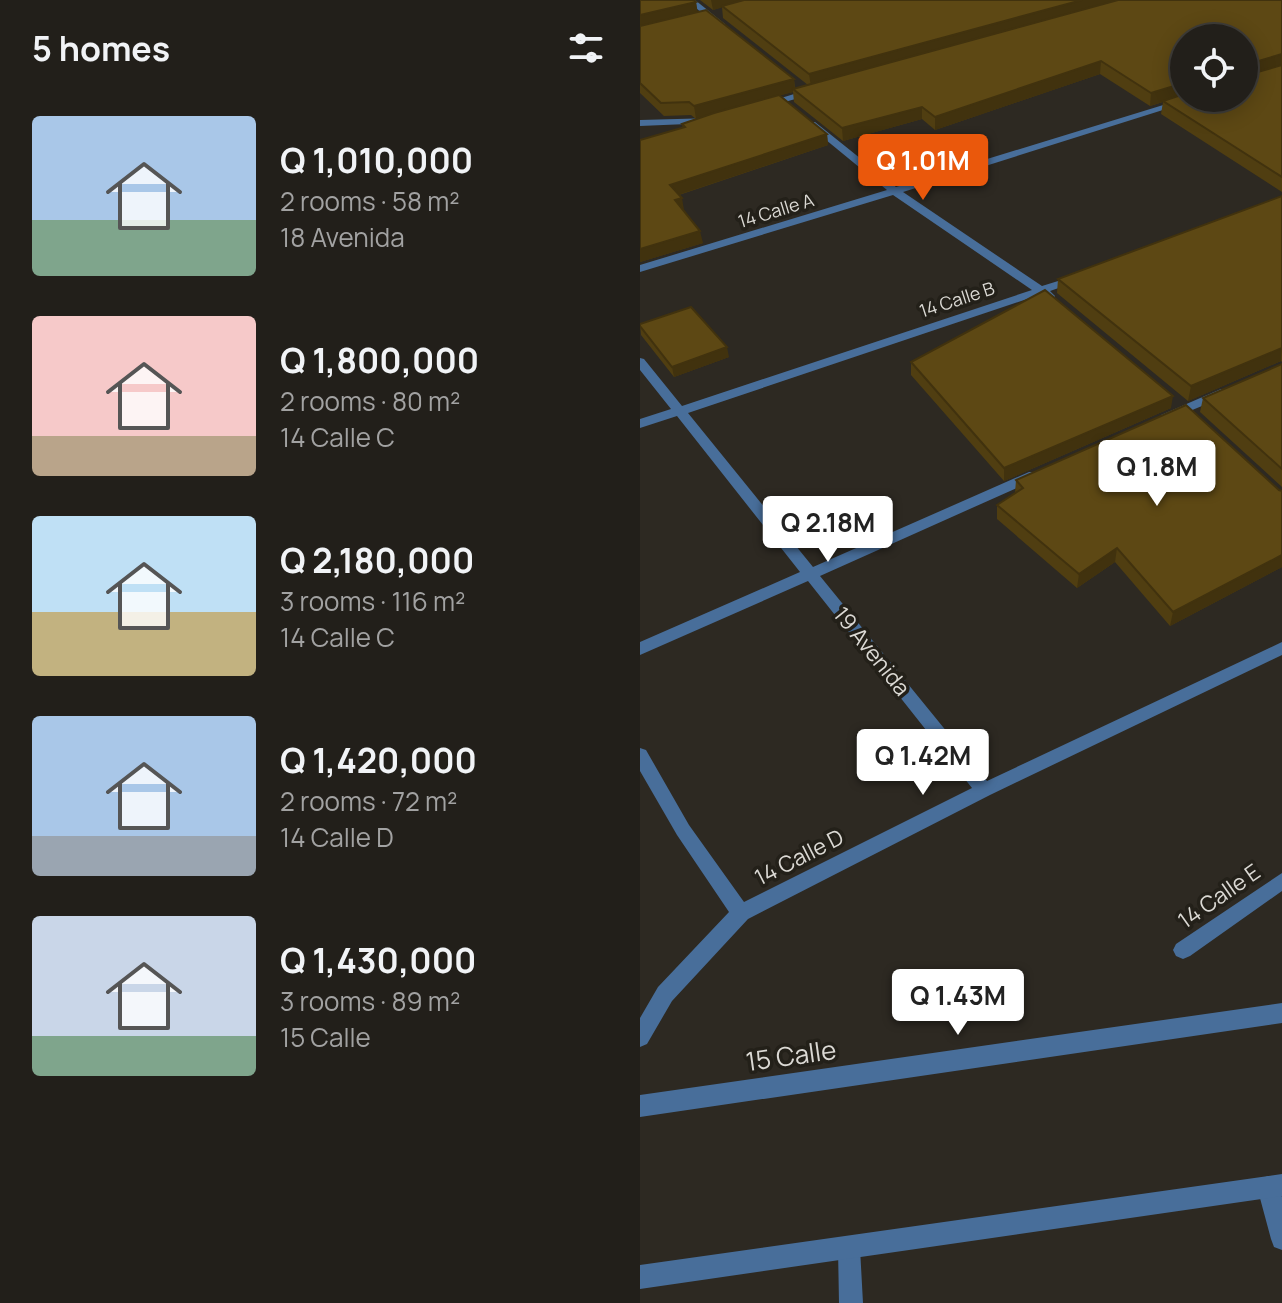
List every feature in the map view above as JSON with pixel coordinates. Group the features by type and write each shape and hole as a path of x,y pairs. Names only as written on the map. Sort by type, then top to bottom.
{"street":[{"path":"690,0 735,35"},
{"path":"696,19 726,12"},
{"path":"796,83 808,93"},
{"path":"755,107 823,89"},
{"path":"783,100 794,109"},
{"name":"14 Calle A","path":"640,269 1170,106"},
{"path":"669,135 726,115"},
{"path":"806,118 896,192 1055,301"},
{"path":"640,123 712,119"},
{"name":"14 Calle B","path":"640,424 1085,275"},
{"name":"19 Avenida","path":"640,362 984,790"},
{"path":"1155,421 1240,385"},
{"path":"640,649 1055,466"},
{"name":"14 Calle D","path":"640,1037 665,994 741,913 984,790 1282,648"},
{"path":"640,755 683,830 741,913"},
{"name":"14 Calle E","path":"1183,950 1282,881"},
{"name":"15 Calle","path":"640,1106 1282,1013"},
{"path":"640,1277 1275,1186 1282,1239"},
{"path":"849,1248 851,1303"}],"building":[{"path":"640,0 694,0 696,2 640,15"},
{"path":"744,0 1082,0 809,74 722,6"},
{"path":"1118,0 1282,0 1282,54 1258,61 1258,24 1170,24 1170,87 1151,93 1101,61 935,117 922,107 842,128 793,89"},
{"path":"706,10 794,79 694,106 689,102 661,103 640,83 640,26"},
{"path":"1282,65 1282,177 1180,112 1258,112 1258,72"},
{"path":"779,95 827,134 670,185 682,198 675,200 700,231 640,249 640,140 685,127 682,124 714,113"},
{"path":"1282,196 1282,348 1191,386 1058,279"},
{"path":"1045,290 1173,396 1004,468 911,362"},
{"path":"691,307 727,347 672,367 640,324"},
{"path":"1282,364 1282,469 1203,398"},
{"path":"1186,405 1282,491 1282,555 1173,612 1117,548 1079,574 997,505 1023,488 1016,480"}]}
